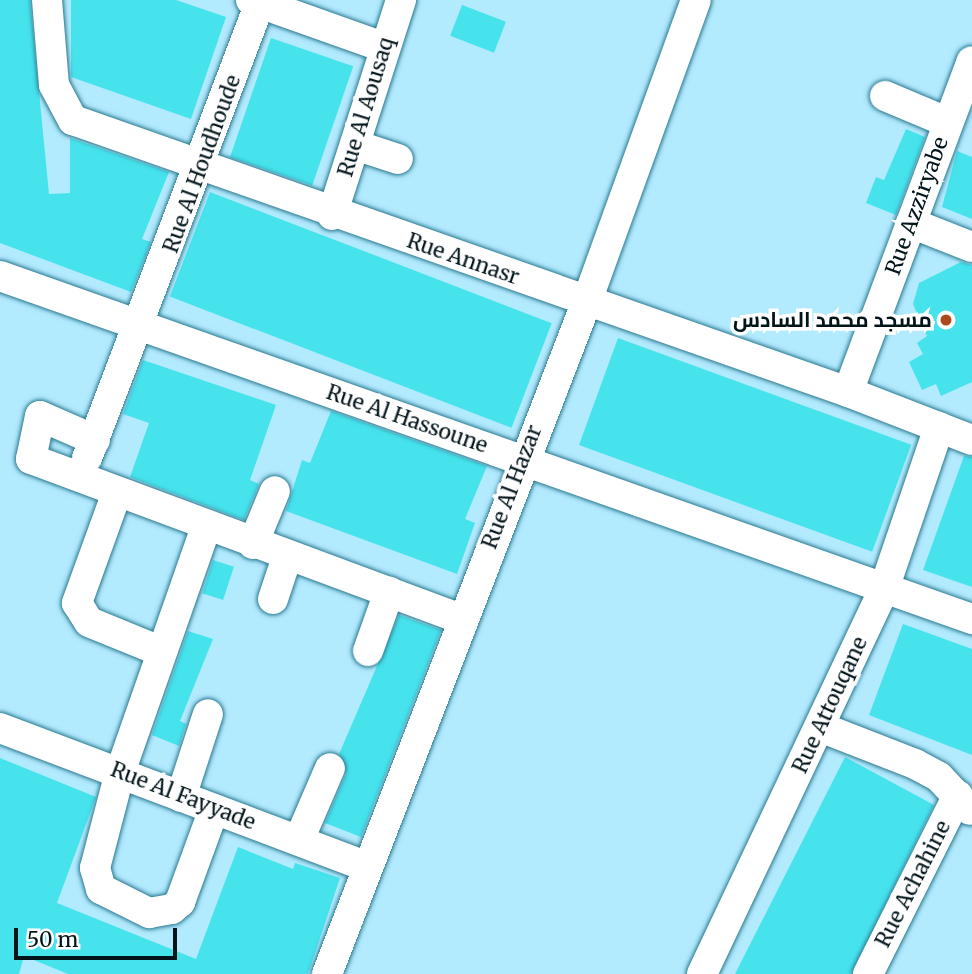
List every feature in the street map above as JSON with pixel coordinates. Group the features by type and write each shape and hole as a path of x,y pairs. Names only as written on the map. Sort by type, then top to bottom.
{"street":[{"name":"Rue Annasr","path":"47,0 54,85 63,110 90,128 332,215 848,392 972,440"},
{"name":"Rue Al Aousaq","path":"332,215 383,47 401,0"},
{"name":"Rue Al Hazar","path":"327,974 365,866 521,460 587,301 695,0"},
{"name":"Rue Al Houdhoude","path":"79,479 202,169 256,2"},
{"path":"256,2 383,47"},
{"name":"Rue Azziryabe","path":"848,392 972,61"},
{"path":"884,96 947,122"},
{"path":"355,145 398,159"},
{"path":"911,223 972,247"},
{"name":"Rue Al Hassoune","path":"0,276 972,619"},
{"path":"95,440 40,416 31,459 116,495 461,619"},
{"name":"Rue Attouqane","path":"702,974 884,589 939,427"},
{"path":"253,544 275,491"},
{"path":"116,495 77,603 89,622 160,651"},
{"path":"206,527 160,651 120,772 94,868 101,889 135,908 159,914 180,902 214,809"},
{"path":"273,599 287,556"},
{"path":"368,651 389,592"},
{"path":"181,797 208,714"},
{"name":"Rue Achahine","path":"821,727 915,764 965,804 868,974"},
{"name":"Rue Al Fayyade","path":"0,728 365,866"},
{"path":"299,840 330,768"}],"building":[{"path":"0,0 30,0 49,194 70,193 70,138 169,172 142,239 151,242 131,292 0,243"},
{"path":"71,0 176,0 226,17 191,119 71,77"},
{"path":"462,5 506,22 494,53 450,36"},
{"path":"271,38 353,66 312,185 230,157"},
{"path":"906,129 925,137 896,215 866,203 876,177 884,180"},
{"path":"957,151 972,157 972,219 942,207"},
{"path":"210,192 552,323 512,428 170,297"},
{"name":"مسجد محمد السادس","path":"961,262 972,265 972,382 941,396 936,384 922,390 909,362 923,354 917,343 927,336 913,304 919,283"},
{"path":"618,338 911,445 872,552 579,445"},
{"path":"143,360 276,405 250,480 259,484 244,520 130,477 149,423 123,414"},
{"path":"331,411 487,466 465,519 475,523 457,574 286,511 302,460 310,463"},
{"path":"964,456 972,457 972,587 923,570"},
{"path":"213,560 234,567 223,600 202,593"},
{"path":"399,615 441,630 361,837 325,823 346,774 339,754"},
{"path":"903,624 972,649 972,755 869,715"},
{"path":"188,631 213,639 180,721 186,724 179,746 152,735"},
{"path":"845,757 934,805 851,974 735,974"},
{"path":"0,758 96,797 57,903 196,959 238,847 293,869 295,863 340,878 308,974 68,974 24,956 19,974 0,974"}],"place":[{"name":"مسجد محمد السادس","path":"946,320"}]}
